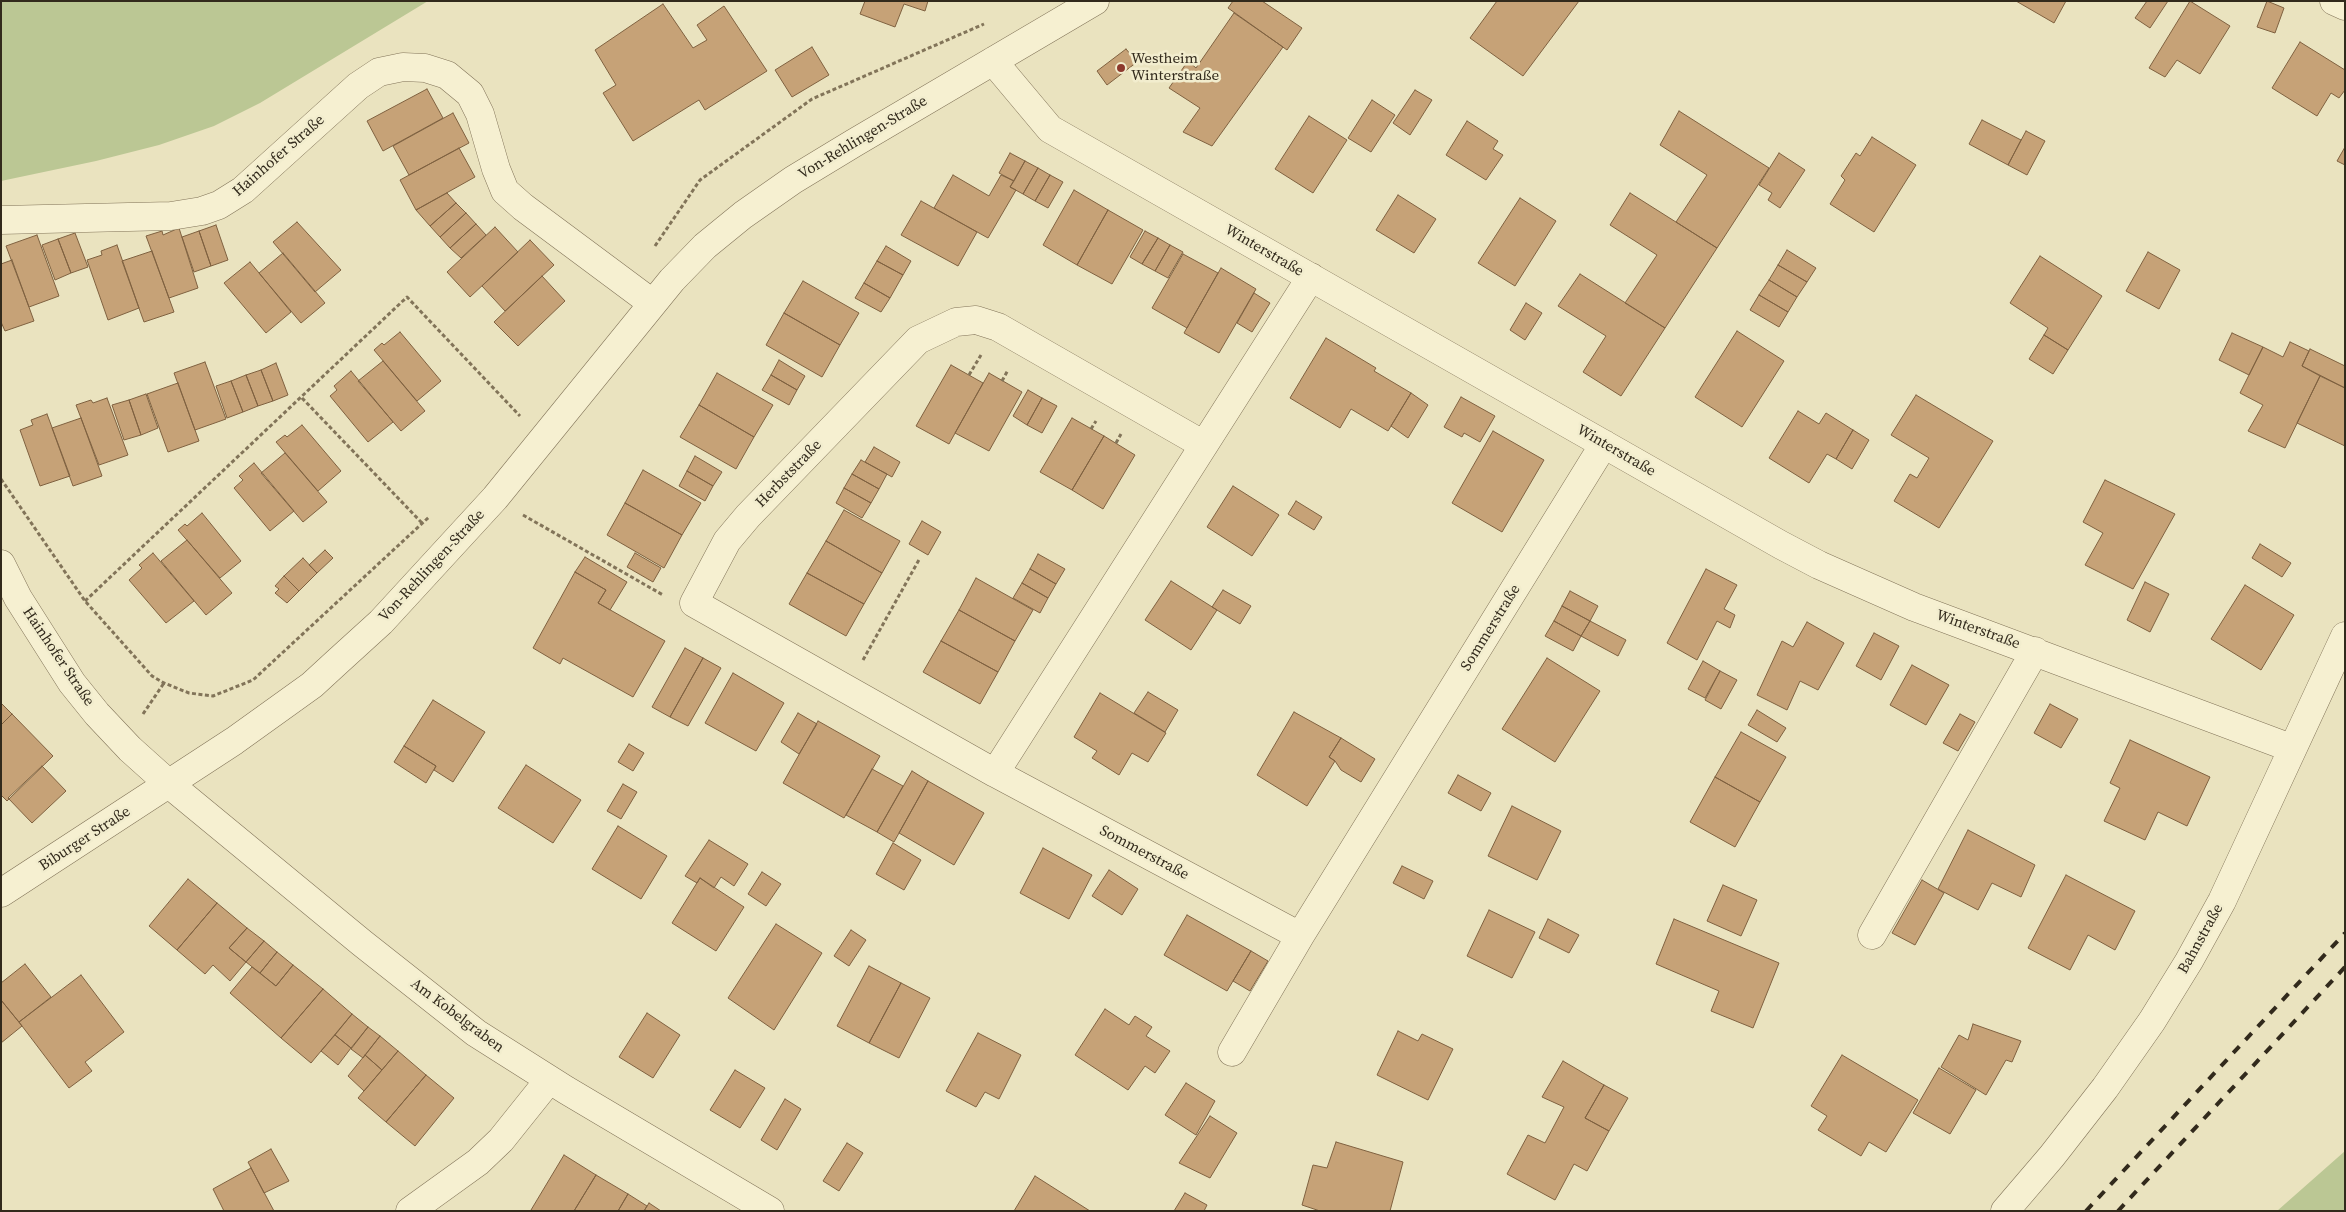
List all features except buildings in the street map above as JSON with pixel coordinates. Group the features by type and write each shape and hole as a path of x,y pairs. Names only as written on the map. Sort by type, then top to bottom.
{"street":[{"name":"Von-Rehlingen-Straße","path":"169,784 234,741 312,685 380,622 495,498 652,303 705,246 743,215 801,176 1095,1"},
{"path":"2334,1 2345,6"},
{"name":"Winterstraße","path":"993,62 1050,129 1714,508 1819,565 1914,607 2291,748"},
{"name":"Hainhofer Straße","path":"1,220 171,216 202,212 219,205 243,190 358,86 379,72 403,67 425,68 447,75 470,94 480,114 496,169 506,191 523,207 652,303"},
{"path":"694,603 996,773 1311,277"},
{"name":"Herbststraße","path":"694,603 727,542 748,516 918,340 956,322 976,320 998,327 1204,445"},
{"name":"Sommerstraße","path":"996,773 1300,936 1604,444"},
{"name":"Hainhofer Straße","path":"1,564 18,598 72,683 97,714 130,749 169,784"},
{"name":"Bahnstraße","path":"2005,1211 2052,1156 2105,1088 2152,1022 2189,962 2222,902 2291,748 2345,636"},
{"path":"1872,935 2035,651"},
{"name":"Biburger Straße","path":"1,893 169,784"},
{"name":"Am Kobelgraben","path":"169,784 362,943 476,1033 549,1080 770,1211"},
{"path":"1232,1052 1300,936"},
{"path":"410,1211 478,1162 501,1140 549,1080"}],"path":[{"path":"85,601 407,297 525,421"},
{"path":"302,398 422,523"},
{"path":"1,479 85,601 152,676 164,683"},
{"path":"547,529 679,605 694,603"},
{"path":"846,690 920,558"}],"green space":[{"path":"1,1 428,1 260,103 214,126 159,145 96,161 1,181"},
{"path":"2345,1151 2345,1211 2277,1211"}],"railway":[{"path":"2086,1211 2345,933"},
{"path":"2118,1211 2345,967"}],"place":[{"name":"Westheim Winterstraße","path":"1121,68"}]}
